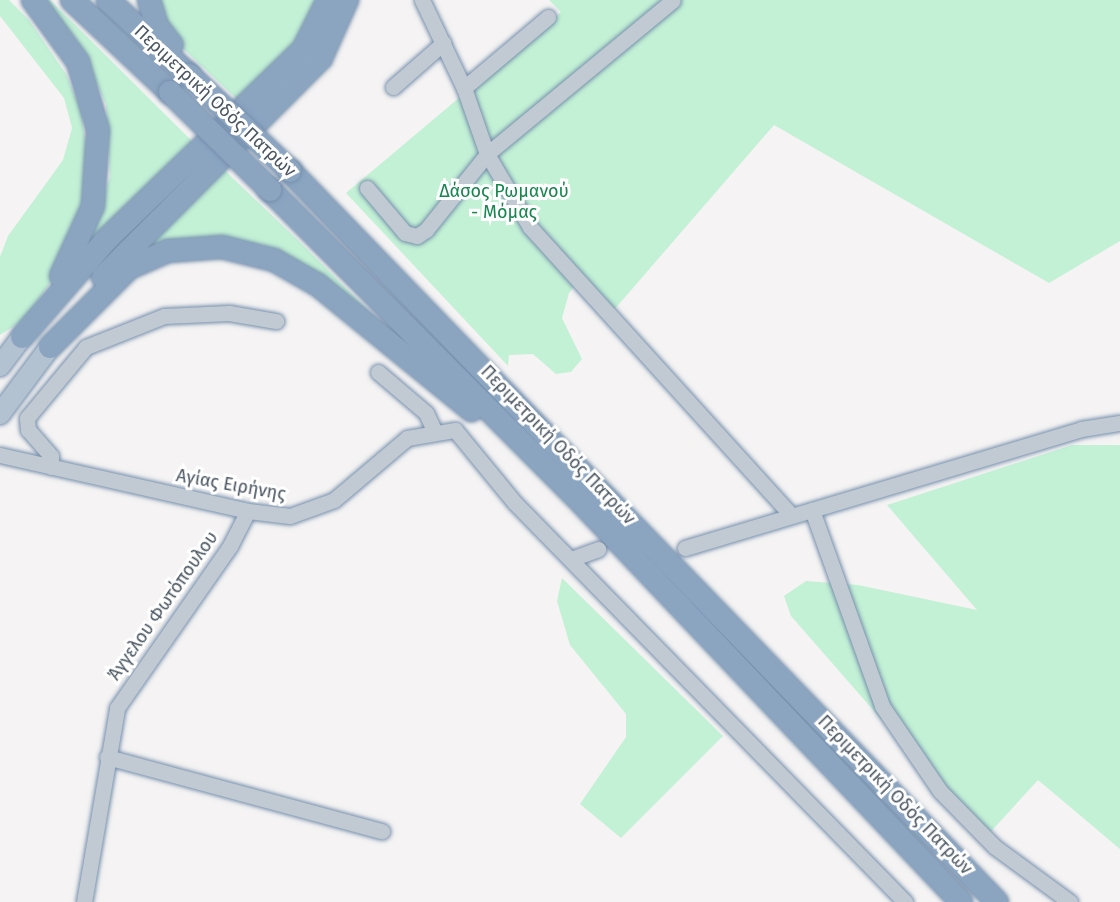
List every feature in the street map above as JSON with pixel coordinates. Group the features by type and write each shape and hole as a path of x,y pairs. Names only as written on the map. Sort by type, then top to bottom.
{"highway":[{"path":"22,337 84,234 99,159 97,119 83,75 33,0"},
{"name":"Περιμετρική Οδός Πατρών","path":"72,0 270,190 576,497 788,723 961,902"},
{"name":"Περιμετρική Οδός Πατρών","path":"108,0 290,171 997,902"},
{"path":"149,0 157,26 189,75"},
{"path":"22,337 107,239 303,50 328,0"},
{"path":"50,347 120,256 321,58 347,0"},
{"path":"50,347 109,283 157,255 222,247 274,260 318,285 494,430 788,723"}],"main road":[{"path":"0,366 22,337"},
{"path":"0,414 50,347"}],"street":[{"path":"422,0 464,88 487,154 530,227 791,515"},
{"path":"367,188 405,233 417,236 487,154 673,0"},
{"path":"464,88 548,17"},
{"path":"393,87 443,43"},
{"path":"51,467 51,456 28,430 27,418 86,347 165,316 222,313 276,321"},
{"path":"378,372 426,413 434,430 457,432 508,495 905,902"},
{"path":"685,548 1081,429 1120,423"},
{"name":"Αγίας Ειρήνης","path":"0,455 248,511 282,516 315,511 347,490 401,442 434,430"},
{"path":"812,510 882,706 940,791 995,847 1070,902"},
{"name":"Άγγελου Φωτόπουλου","path":"84,902 107,757 121,700 230,546 248,511"},
{"path":"571,559 598,549"},
{"path":"107,757 382,831"}],"green space":[{"path":"0,0 9,0 29,20 66,74 81,110 88,161 80,221 57,273 25,319 0,335 0,257 8,236 63,160 72,128 64,98 0,16"},
{"path":"43,0 50,0 195,144 86,252 110,177 106,104 76,39"},
{"path":"157,0 321,0 310,28 240,102 175,41"},
{"name":"Δάσος Ρωμανού - Μόμας","path":"549,0 1120,0 1120,241 1049,283 774,125 613,311 582,276 569,293 562,318 582,359 571,372 556,374 533,354 509,355 508,366 346,193 561,12"},
{"path":"219,165 395,337 285,254 266,246 227,238 138,255"},
{"path":"1072,445 1120,445 1120,849 1038,780 985,838 791,616 784,596 806,581 858,585 977,610 887,505"},
{"path":"562,578 723,736 621,838 580,804 626,737 626,714 570,645 557,601"}]}
